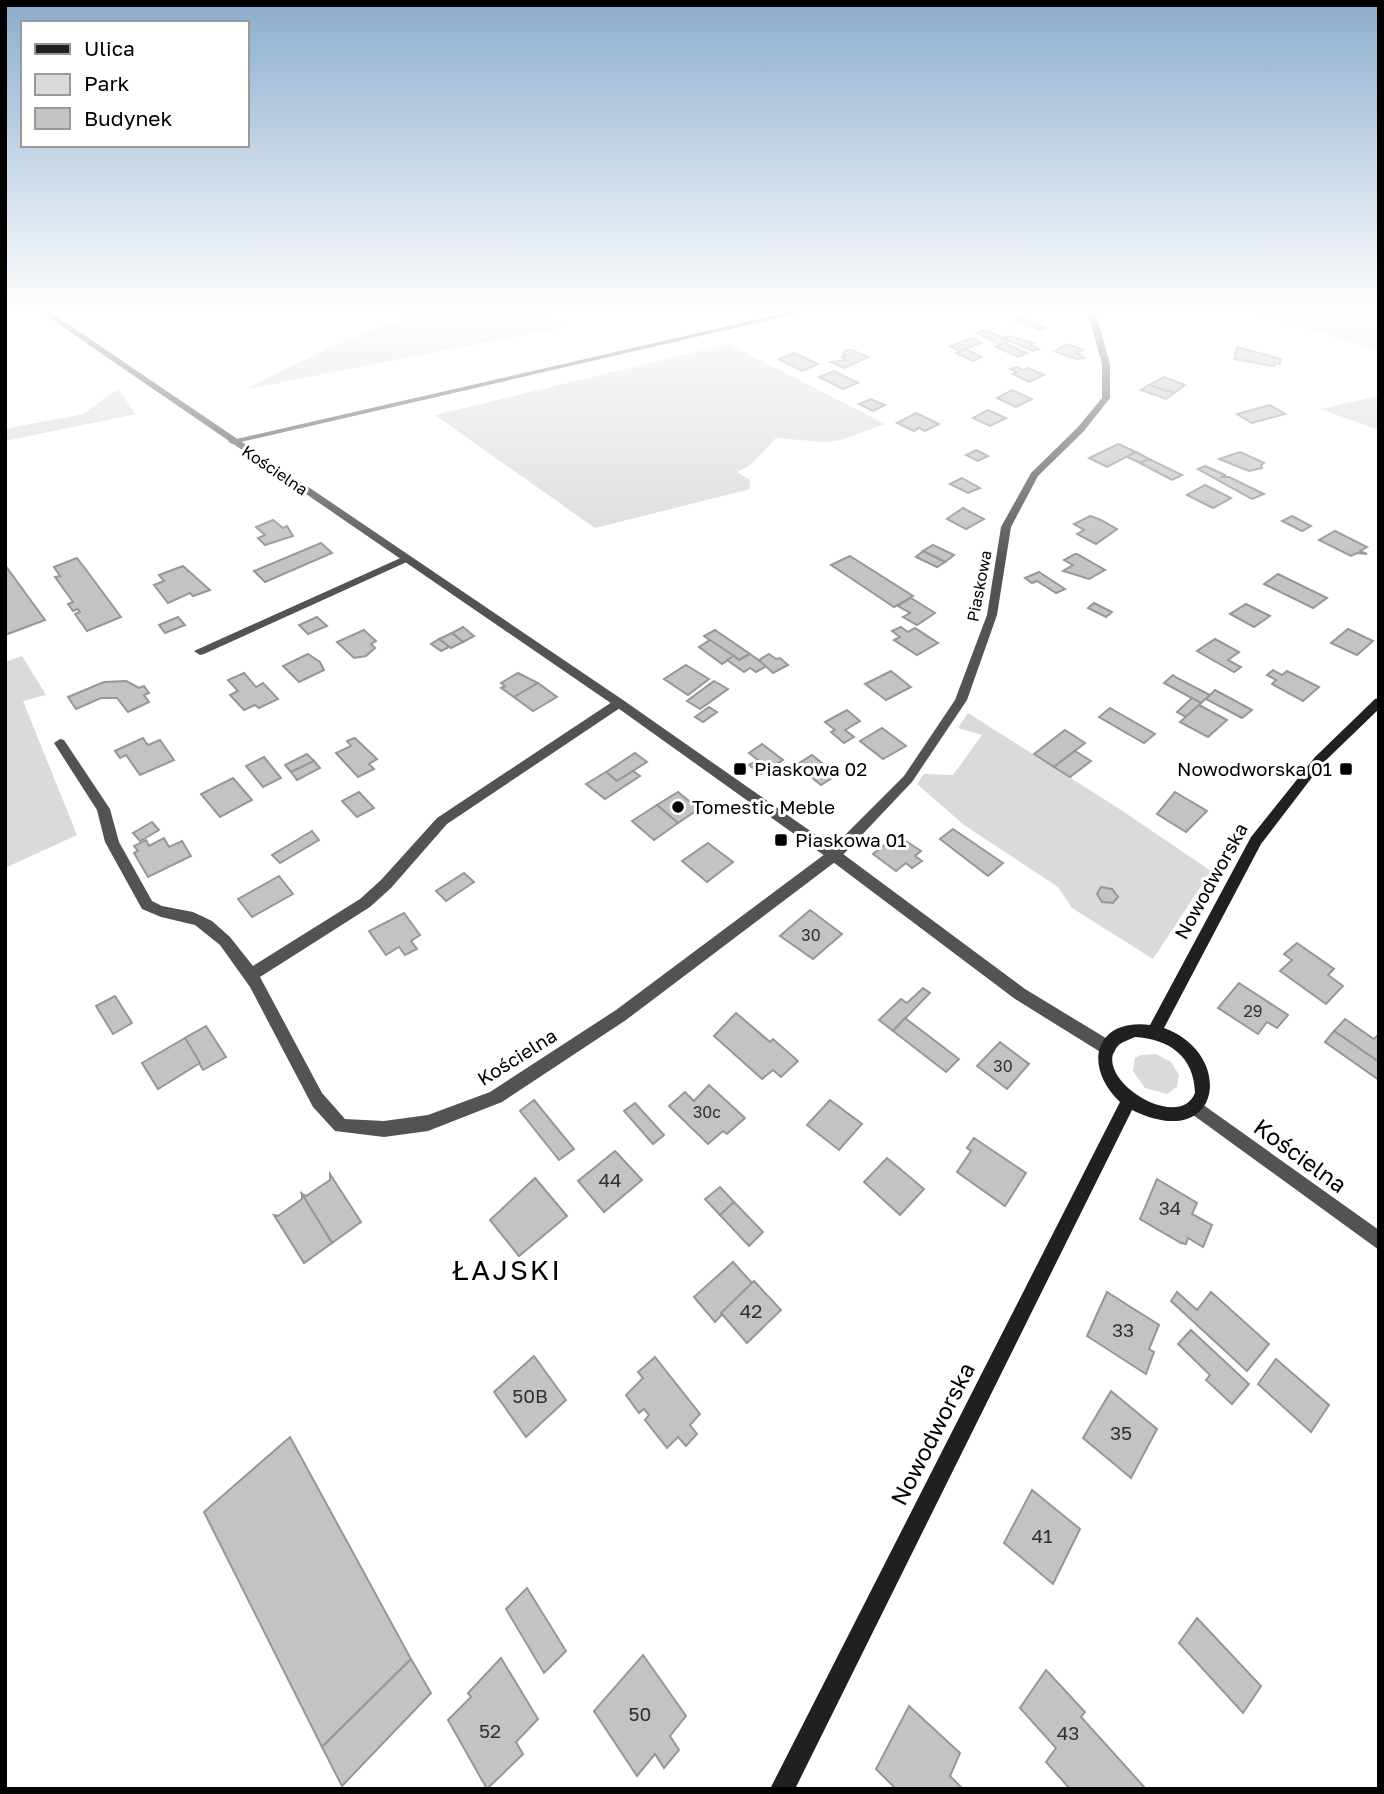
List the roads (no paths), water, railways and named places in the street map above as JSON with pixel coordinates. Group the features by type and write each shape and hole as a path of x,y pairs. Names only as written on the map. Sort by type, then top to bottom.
{"main road":[{"name":"Nowodworska","path":"1155,1031 1256,842 1319,760 1379,702"},
{"path":"1155,1031 1174,1039 1189,1052 1202,1070 1203,1093 1195,1107 1183,1113 1165,1116 1143,1110 1128,1102 1108,1076 1105,1060 1108,1048 1125,1033 1155,1031"},
{"name":"Nowodworska","path":"782,1789 1128,1102"}],"street":[{"name":"Kościelna","path":"163,394 619,703 834,855 1020,994 1108,1048"},
{"path":"232,441 441,394"},
{"name":"Piaskowa","path":"834,855 908,779 961,700 992,615 1006,527 1034,475 1080,429 1106,398 1106,394"},
{"path":"200,651 405,559"},
{"path":"251,975 366,903 394,877 418,844 442,821 619,703"},
{"name":"Kościelna","path":"60,743 103,809 111,842 146,905 155,911 187,916 209,926 251,975 317,1101 341,1126 384,1129 428,1123 496,1097 599,1030 834,855"},
{"name":"Kościelna","path":"1195,1107 1379,1241"}],"place":[{"name":"Piaskowa 02","path":"740,769"},
{"name":"Nowodworska 01","path":"1346,769"},
{"name":"Tomestic Meble","path":"678,807"},
{"name":"Piaskowa 01","path":"781,840"}],"district":[{"name":"ŁAJSKI","path":"507,1270"}]}
